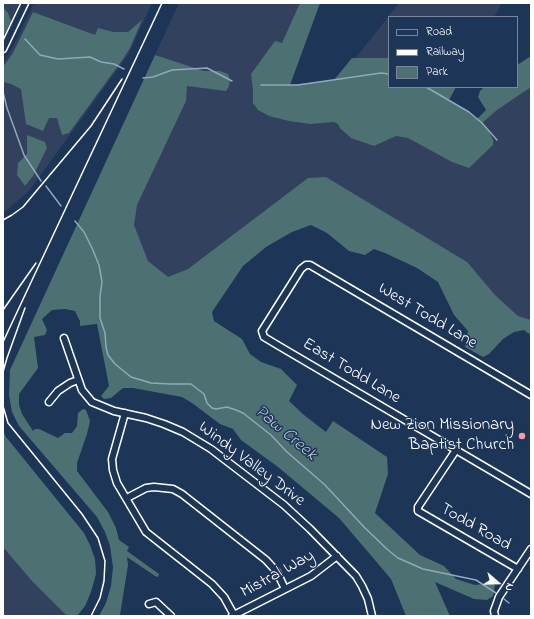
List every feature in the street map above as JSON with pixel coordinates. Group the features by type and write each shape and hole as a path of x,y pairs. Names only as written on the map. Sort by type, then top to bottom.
{"street":[{"path":"3,49 25,3"},
{"name":"West Todd Lane","path":"262,333 263,328 301,269 308,265 314,266 531,395"},
{"name":"East Todd Lane","path":"262,333 264,337 279,346 531,494"},
{"name":"Windy Valley Drive","path":"64,338 82,390 92,402 105,408 164,424 182,432 206,446 284,505 349,569 362,586 368,598 372,616"},
{"path":"49,402 58,391 70,383 78,380"},
{"path":"125,414 112,459 113,470 117,483 146,532 212,584 224,597 233,615"},
{"name":"Todd Road","path":"456,450 418,506 418,511 518,569"},
{"path":"127,498 146,488 154,487 173,489 182,494 266,560 276,572 285,589"},
{"path":"495,616 494,611 499,597 531,549"},
{"name":"Mistral Way","path":"233,615 311,576 337,556"},
{"path":"149,604 156,602 171,616"}],"shaded area":[{"path":"3,3 19,3 3,36"},
{"path":"34,3 152,3 128,55 29,191 3,213 3,63 13,47"},
{"path":"179,3 320,3 290,85 339,79 388,17 388,88 455,88 449,100 479,120 516,88 518,88 518,86 531,72 531,329 462,272 316,194 162,321 119,268 154,70 155,55"},
{"path":"399,3 502,3 495,16 389,16"},
{"path":"84,533 95,559 96,574 85,606 77,616 3,616 3,547 32,580"}],"green space":[{"path":"300,3 320,3 290,85 334,80 352,58 388,58 388,88 455,88 449,100 469,112 477,119 486,110 478,97 480,91 483,88 518,88 518,64 531,56 531,87 497,110 482,123 489,131 493,140 493,145 469,168 452,162 408,138 396,136 374,146 351,138 340,128 338,124 334,122 310,124 289,121 269,116 258,110 253,103 251,74 275,41 282,43"},
{"path":"3,7 8,13 11,21 3,34"},
{"path":"33,12 95,35 98,28 113,32 128,32 142,20 130,48 123,59 69,133 62,135 57,118 49,118 43,131 26,124 21,89 3,82 3,67 13,53"},
{"path":"155,55 204,71 220,71 228,74 230,80 226,91 187,86 186,101 137,205 134,225 148,261 168,277 188,269 308,178 326,177 467,262 495,295 518,316 531,320 531,332 529,334 524,330 514,332 503,339 489,354 483,357 465,347 468,331 454,315 438,282 417,268 374,249 365,255 349,251 327,233 311,225 292,232 266,247 243,266 212,312 214,321 242,339 250,354 261,362 281,369 297,385 289,401 304,415 326,432 333,421 387,457 388,474 375,513 420,555 444,566 456,579 475,585 491,583 495,585 493,596 487,600 474,599 435,582 450,616 406,616 391,579 339,518 278,467 241,440 233,429 220,424 182,397 133,388 123,388 111,398 104,399 101,396 109,386 97,324 80,326 80,321 75,311 65,309 52,310 42,319 47,330 45,335 34,337 38,368 19,394 19,405 22,414 33,431 35,429 39,429 58,438 65,433 72,433 77,426 78,413 83,409 86,410 90,421 77,463 77,471 108,512 116,528 119,540 129,547 127,551 159,574 158,577 155,576 127,557 128,565 121,616 99,616 106,603 111,586 113,567 110,546 105,532 97,517 19,426 12,412 9,395 10,370"},
{"path":"27,135 45,142 47,148 33,176 25,186 17,175 18,163 27,154"},
{"path":"3,431 6,437 84,533 90,545 95,559 96,574 85,606 77,616 67,616 32,581 3,547"}],"waterway":[{"path":"25,39 40,55 58,59 90,57 101,62 114,64 124,69"},
{"path":"143,78 153,77 172,70 207,68 232,81"},
{"path":"261,85 298,85 381,73 388,74"},
{"path":"428,88 469,112 482,123 497,140"},
{"name":"Paw Creek","path":"3,92 7,108 24,155 41,181"},
{"name":"Paw Creek","path":"46,186 61,206"},
{"name":"Paw Creek","path":"75,221 84,232 99,265 102,282 100,296 100,318 105,333 108,355 115,364 131,377 151,383 191,384 204,394 207,403 212,408 216,409 227,407 243,413 271,435 287,452 325,485 365,528 398,558 423,569 476,580 496,593"},
{"name":"Paw Creek","path":"504,599 509,603"}],"railway":[{"path":"3,342 162,3"},
{"path":"3,220 23,207 91,126 122,79"},
{"path":"3,310 36,263"},
{"path":"3,372 25,308"},
{"path":"3,406 8,423 82,514 98,538 105,561 104,581 100,598 91,616"}],"place":[{"name":"New Zion Missionary Baptist Church","path":"522,436"}]}
